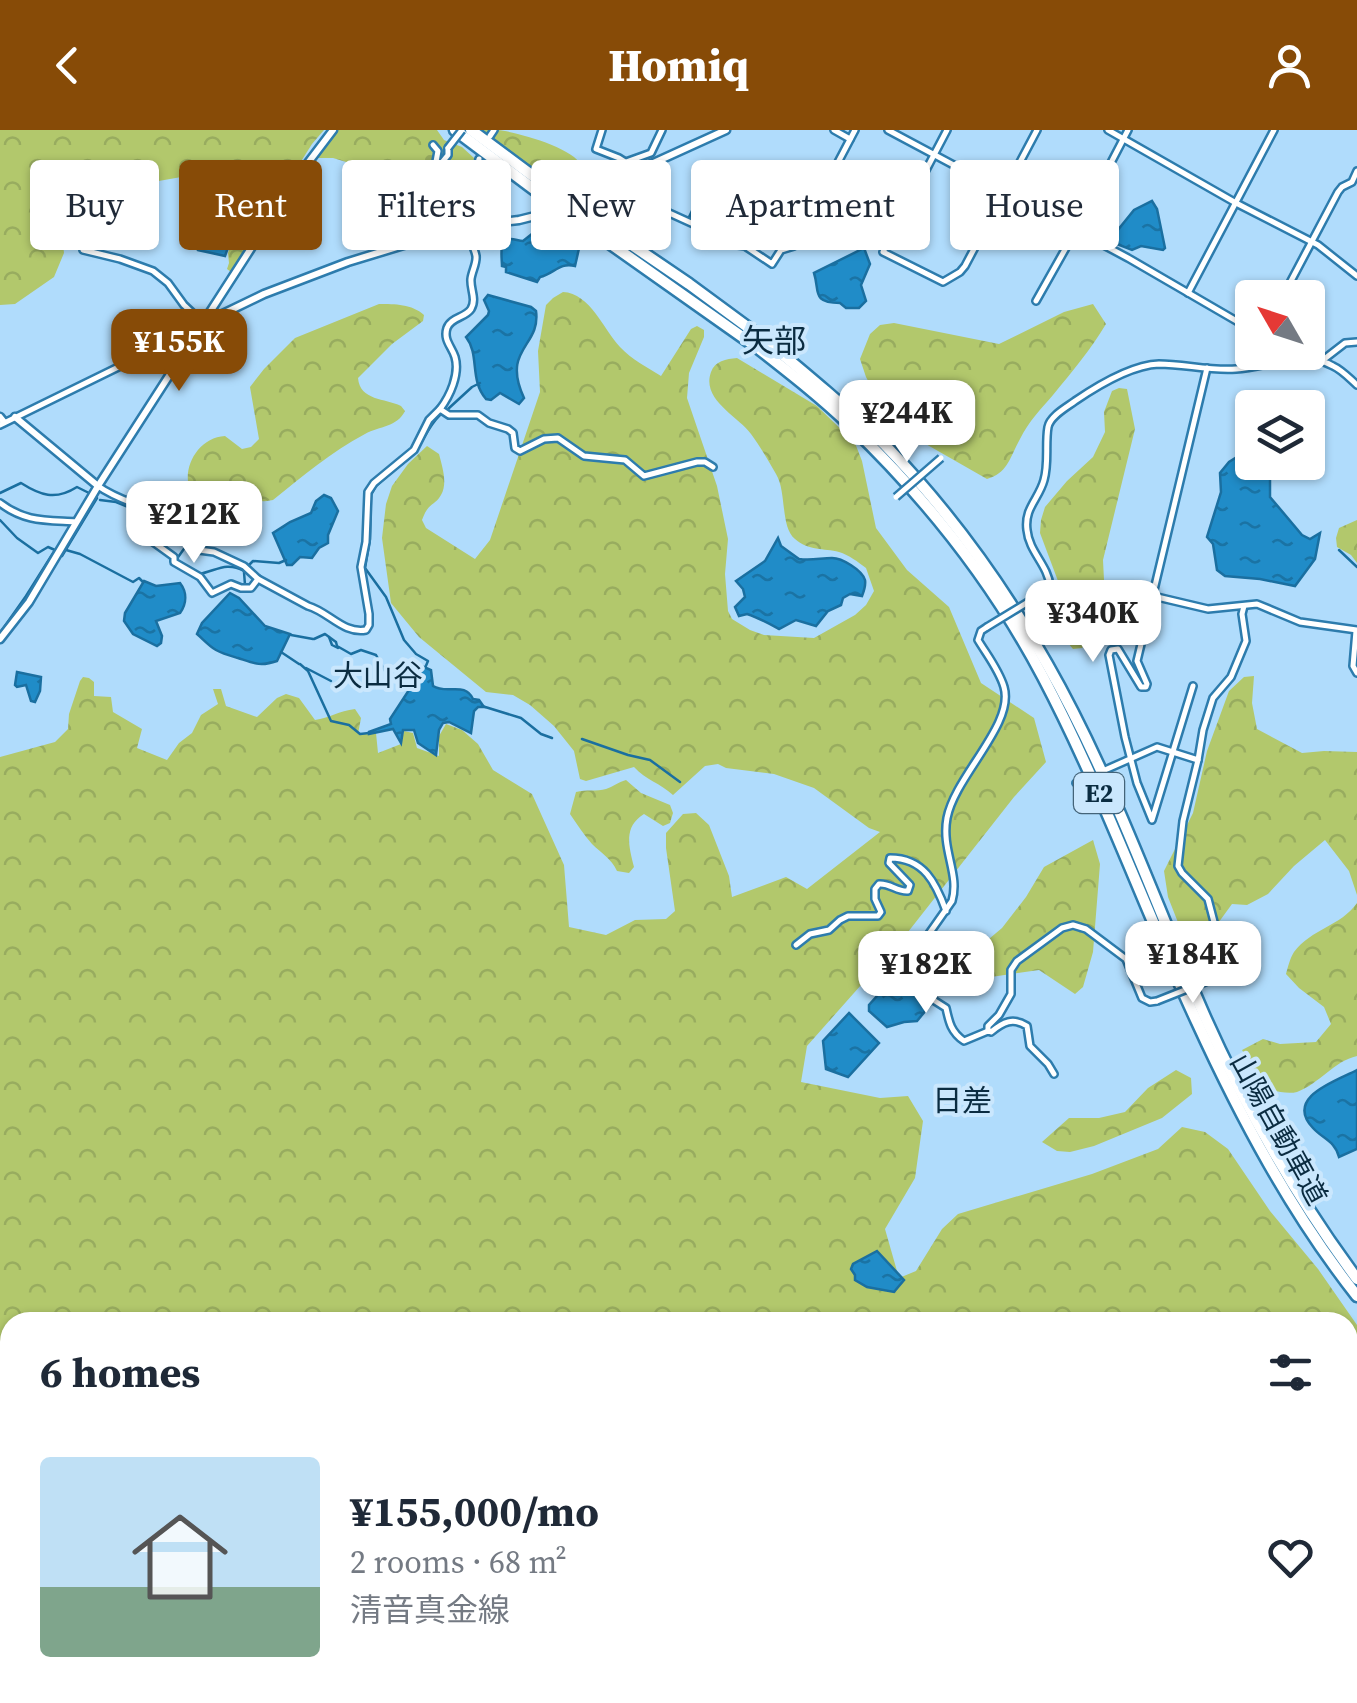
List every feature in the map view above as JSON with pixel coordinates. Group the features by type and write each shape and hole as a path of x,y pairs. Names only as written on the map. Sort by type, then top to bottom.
{"highway":[{"name":"山陽自動車道","path":"458,130 531,181"},
{"name":"山陽自動車道","path":"470,130 531,179"},
{"name":"山陽自動車道","path":"635,250 688,284 856,418 907,469 967,540 1019,615 1080,726 1205,1017 1242,1093 1313,1217 1357,1279"},
{"name":"山陽自動車道","path":"762,344 850,424 900,476 959,546 1011,622 1069,728 1196,1021 1240,1111 1275,1176 1357,1296"}],"street":[{"path":"0,639 28,602 295,180 333,130"},
{"path":"433,144 438,151 435,167 448,155 458,130"},
{"path":"602,130 596,148 621,160"},
{"path":"631,160 650,153 662,130"},
{"path":"660,160 726,130"},
{"path":"834,130 850,140"},
{"path":"671,214 723,242 745,246 772,264 781,250 794,246 856,130"},
{"path":"888,130 950,163"},
{"path":"947,130 883,252 938,282 960,272 973,250"},
{"path":"1021,160 1037,130"},
{"path":"1108,130 1312,242 1357,276"},
{"path":"1113,160 1128,130"},
{"path":"1188,293 1274,130"},
{"path":"1292,280 1338,192 1352,182 1357,171"},
{"path":"83,250 153,271 168,283 202,325"},
{"path":"1,421 264,294 387,250"},
{"path":"15,417 98,486 112,496 154,512 200,550 244,566 258,578 355,632 366,630 370,614 360,567 366,542 368,492 414,450 429,420 450,394 456,359 446,329 469,312 474,302 470,281 476,259 473,250"},
{"path":"1036,301 1065,250"},
{"path":"1112,250 1235,320"},
{"path":"218,299 220,308 228,311"},
{"path":"1325,359 1346,343 1357,342"},
{"path":"1325,361 1357,385"},
{"path":"1054,1074 1030,1046 1027,1026 1018,1020 964,1041 957,1036 946,1008 935,1001 907,964 946,911 955,892 945,839 949,808 1006,708 1003,683 978,635 1050,586 1049,576 1032,549 1026,521 1045,479 1050,421 1089,391 1146,365 1235,369"},
{"path":"1193,686 1152,820 1125,737 1109,654 1118,649 1141,687 1146,687 1137,660 1207,368"},
{"path":"440,409 449,414 478,414 490,423 508,428 513,433 514,448 520,450 558,438 584,456 625,460 644,476 698,462 712,467"},
{"path":"896,497 941,458"},
{"path":"0,503 15,514 76,522"},
{"path":"156,517 149,539 174,556 178,565 200,576 212,593 232,584 251,588 258,578"},
{"path":"1153,596 1208,609 1257,604 1300,622 1356,630 1357,673"},
{"path":"988,1031 1011,994 1010,970 1017,961 1072,925 1086,929 1126,958 1142,998 1150,1002 1215,978 1221,972 1225,964 1208,899 1178,866 1183,821 1212,698 1231,677 1246,641 1244,606"},
{"path":"1105,770 1157,747 1198,760"},
{"path":"1076,783 1087,778"},
{"path":"796,946 810,934 829,930 848,916 878,916 881,912 875,889 879,884 908,892 910,885 888,863 890,858 914,862 929,874 946,911"}],"green space":[{"path":"0,130 324,130 302,160 179,160 179,177 159,181 159,160 30,160 30,250 64,253 54,277 15,304 0,305"},
{"path":"338,130 437,130 444,140 462,147 474,158 342,161 315,158"},
{"path":"478,130 490,130 492,138 498,130 518,134 544,142 577,160 531,160 531,169"},
{"path":"431,144 436,149 434,160 409,160"},
{"path":"245,250 231,272 227,269 228,253"},
{"path":"563,292 581,299 625,352 661,376 691,329 697,326 704,330 689,373 687,398 717,486 728,539 725,574 732,619 764,635 814,638 855,615 874,591 866,568 857,561 839,552 805,546 790,534 776,474 751,434 711,391 709,382 715,365 737,358 817,406 855,443 876,528 907,570 949,607 981,683 1034,718 1046,762 908,932 807,1046 801,1082 880,1098 908,1096 923,1121 915,1178 885,1229 899,1278 916,1271 942,1229 958,1214 1092,1174 1158,1149 1182,1127 1205,1132 1228,1149 1348,1312 0,1312 0,757 55,742 68,729 69,714 83,677 94,682 94,696 111,697 113,712 142,729 137,748 167,760 192,733 201,715 218,704 213,689 221,689 226,706 257,717 286,694 299,698 315,720 355,709 361,718 358,734 376,733 378,753 401,744 404,731 413,733 417,748 439,756 439,736 446,724 462,730 478,744 493,770 532,794 564,865 569,927 606,935 635,920 666,919 675,911 666,833 683,814 696,813 709,825 729,876 732,897 786,877 807,889 880,832 814,788 774,774 718,764 705,766 673,795 634,767 586,781 580,779 574,751 554,726 513,695 486,692 419,637 391,603 382,538 386,504 392,486 427,446 439,454 444,480 441,495 422,520 426,528 475,559 490,540 540,392 538,351 546,305"},
{"path":"379,304 409,307 424,315 423,321 392,344 358,378 368,395 401,406 405,411 402,416 341,449 273,500 254,501 235,493 221,503 203,507 189,487 190,464 203,445 213,439 225,436 242,449 259,439 250,387 264,369 295,338"},
{"path":"1093,304 1106,324 1031,421 1004,468 987,479 924,443 882,407 860,359 870,334 880,325 894,323 999,344 1064,312"},
{"path":"1127,389 1135,429 1103,560 1105,600 1095,631 1082,648 1073,649 1053,625 1051,606 1058,581 1040,533 1041,520 1045,507 1093,457 1105,432 1104,412 1112,391"},
{"path":"1357,520 1357,563 1337,547 1336,538 1339,528"},
{"path":"1254,676 1252,703 1257,729 1302,753 1357,752 1357,895 1349,871 1325,840 1268,894 1247,905 1232,904 1200,948 1179,925 1168,897 1164,871 1193,813 1207,751 1229,691 1244,677"},
{"path":"626,780 641,793 670,805 673,813 670,823 663,826 644,814 637,819 630,831 634,867 629,873 617,871 570,814 576,792 603,790"},
{"path":"1093,840 1100,864 1093,952 1083,987 1075,994 1039,970 953,988 935,975 1002,928 1044,867"},
{"path":"1357,903 1357,1056 1297,1092 1271,1090 1242,1050 1263,1039 1280,1044 1316,1042 1331,1024 1324,1007 1286,974 1301,944 1343,917"},
{"path":"1176,1070 1191,1078 1192,1094 1162,1118 1070,1152 1057,1151 1042,1142 1069,1118 1099,1118 1125,1112 1148,1088"}],"water":[{"path":"1152,201 1157,209 1163,250 1141,246 1132,250 1119,245 1119,229 1134,210"},
{"path":"531,235 531,250 579,250 575,266 561,267 537,282 506,272 502,250 511,250 511,239 523,241"},
{"path":"198,250 227,250 225,256"},
{"path":"865,250 870,264 861,285 866,301 859,308 846,308 825,301 817,290 814,273"},
{"path":"488,295 536,311 533,333 517,368 524,398 519,404 500,393 486,399 478,383 473,351 466,337 488,315 484,300"},
{"path":"1235,458 1235,480 1270,480 1270,497 1302,535 1310,539 1320,533 1315,559 1295,586 1225,576 1217,570 1213,544 1207,537 1221,492 1220,473"},
{"path":"324,495 331,498 338,511 328,543 312,558 300,557 287,565 273,533 311,513"},
{"path":"778,538 781,546 799,559 832,558 851,565 865,580 862,596 850,594 843,598 841,605 828,611 816,626 796,620 779,629 747,614 739,616 735,607 745,597 736,581 765,561"},
{"path":"144,581 156,586 180,583 185,594 180,613 156,621 162,636 157,646 133,634 124,621"},
{"path":"230,593 265,626 290,634 277,661 257,664 227,655 197,634 202,623"},
{"path":"424,667 431,670 433,686 461,689 484,707 474,711 471,733 443,723 436,755 418,743 414,730 403,730 401,743 393,729 369,734 391,724 390,719"},
{"path":"17,672 41,677 35,702 31,701 26,685 15,685"},
{"path":"902,968 932,1003 917,1021 887,1027 869,1011 869,1005"},
{"path":"849,1013 879,1043 848,1077 826,1069 823,1041"},
{"path":"1357,1070 1357,1149 1339,1157 1332,1144 1313,1128 1305,1107 1316,1092"},
{"path":"877,1251 904,1280 894,1292 867,1287 855,1280 853,1264"}],"waterway":[{"path":"448,409 480,383"},
{"path":"402,464 440,415"},
{"path":"395,469 371,495 365,568 386,597 404,640 428,661 425,668"},
{"path":"0,493 21,483 48,495 77,487 89,493"},
{"path":"62,556 97,498"},
{"path":"100,500 150,516"},
{"path":"0,520 38,553 48,547 55,550 0,633"},
{"path":"176,560 186,546 177,537"},
{"path":"66,550 133,582 139,578 143,582"},
{"path":"1339,550 1357,567"},
{"path":"249,565 253,561 286,560"},
{"path":"199,574 226,567 244,571"},
{"path":"244,572 245,585"},
{"path":"314,639 325,634 351,654 361,650 376,655 386,673"},
{"path":"291,635 313,639"},
{"path":"329,637 338,648"},
{"path":"281,652 299,664"},
{"path":"300,664 308,671 331,721 349,725 360,734 369,733"},
{"path":"306,668 331,681"},
{"path":"482,706 521,718 552,738"},
{"path":"582,739 650,760 680,782"}],"district":[{"name":"矢部","path":"774,341"},
{"name":"大山谷","path":"378,675"},
{"name":"日差","path":"962,1100"}]}
